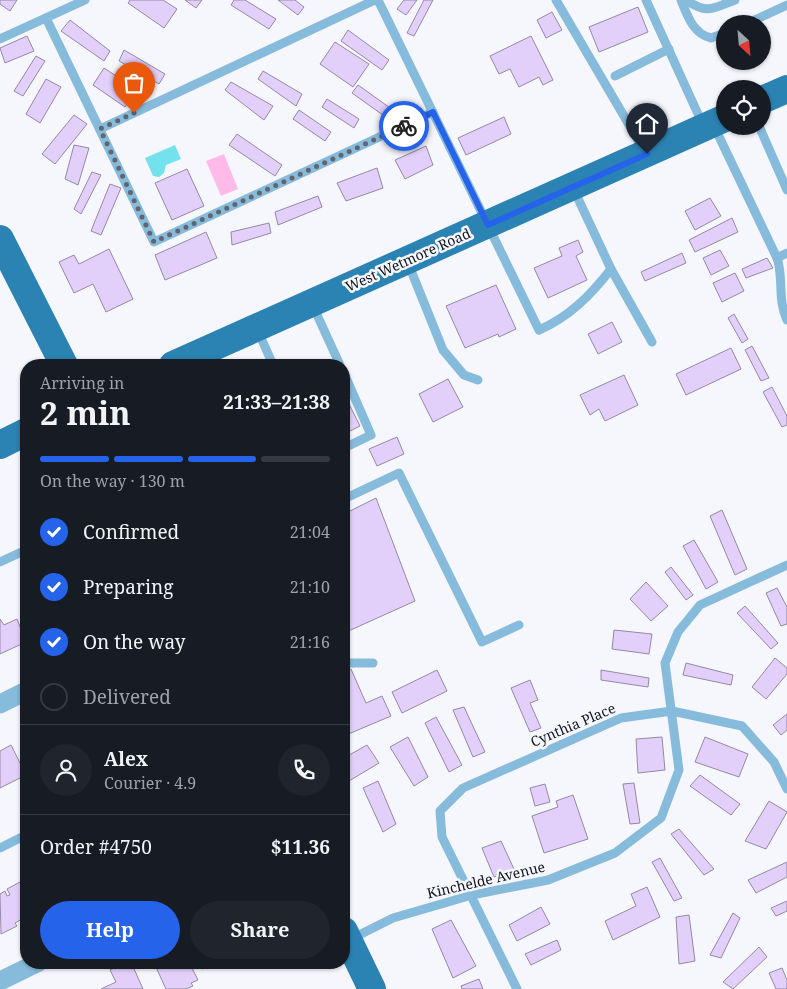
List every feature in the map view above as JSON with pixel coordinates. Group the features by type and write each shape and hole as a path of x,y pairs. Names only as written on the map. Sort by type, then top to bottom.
{"main road":[{"path":"771,96 787,89"},
{"name":"West Wetmore Road","path":"187,359 714,123"},
{"path":"0,239 61,359"},
{"path":"0,445 20,435"},
{"path":"350,944 372,989"}],"street":[{"path":"0,704 20,694"},
{"path":"0,981 25,969"}],"lane":[{"path":"0,39 85,0"},
{"path":"100,129 376,0 433,112 539,330 552,324 592,294 611,269"},
{"path":"556,0 647,154"},
{"path":"646,0 669,49 714,123 777,258 781,308 787,320"},
{"path":"681,0 686,15 697,31 711,38 716,36"},
{"path":"686,0 701,9 709,10 736,0"},
{"path":"765,15 787,5"},
{"path":"46,18 154,242 433,112"},
{"path":"615,76 669,49"},
{"path":"763,135 787,190"},
{"path":"573,187 611,269 652,342"},
{"path":"777,258 787,253"},
{"path":"407,261 442,350 464,375 478,380"},
{"path":"312,303 337,359"},
{"path":"256,328 270,359"},
{"path":"350,387 371,435 350,445"},
{"path":"350,496 400,473 482,642 519,625"},
{"path":"0,562 20,553"},
{"name":"Kinchelde Avenue","path":"350,934 393,918 472,895 548,880 615,853 661,818 679,770 666,663 678,632 700,605 787,565"},
{"path":"350,663 373,663"},
{"name":"Cynthia Place","path":"472,895 442,837 440,811 463,788 621,718 672,711 742,726 774,762 787,789"},
{"path":"0,848 20,838"},
{"path":"472,895 517,989"}],"shaded area":[{"path":"224,154 238,189 221,196 206,161"}],"water":[{"path":"175,145 181,159 166,165 164,173 159,177 153,176 145,158"}],"building":[{"path":"0,0 17,0 10,11 0,4"},
{"path":"130,0 163,0 177,9 164,28 128,3"},
{"path":"185,0 202,0 196,8"},
{"path":"234,0 245,0 276,19 269,29 231,5"},
{"path":"278,0 295,0 304,7 298,15"},
{"path":"404,0 417,0 406,15 397,9"},
{"path":"424,0 433,0 414,36 407,33"},
{"path":"638,7 648,32 599,52 589,27"},
{"path":"552,12 562,30 546,38 537,20"},
{"path":"70,20 110,51 104,61 61,31"},
{"path":"348,30 389,60 382,70 341,41"},
{"path":"27,36 34,51 5,63 0,48"},
{"path":"531,36 553,80 543,85 539,77 519,87 510,69 499,74 490,56"},
{"path":"335,42 369,64 353,87 320,64"},
{"path":"124,50 165,74 159,84 119,61"},
{"path":"36,56 45,61 23,96 14,91"},
{"path":"104,68 136,89 125,107 93,85"},
{"path":"263,71 302,94 296,106 258,79"},
{"path":"46,79 61,87 40,123 26,114"},
{"path":"231,82 273,106 264,120 225,90"},
{"path":"358,85 393,110 387,118 352,93"},
{"path":"327,99 359,119 354,128 322,107"},
{"path":"299,110 331,132 325,141 293,119"},
{"path":"74,115 87,124 55,164 42,154"},
{"path":"504,117 511,134 466,155 458,138"},
{"path":"237,134 282,165 275,176 229,145"},
{"path":"74,145 89,148 78,185 65,179"},
{"path":"426,146 433,165 405,179 395,160"},
{"path":"377,168 383,188 346,201 337,183"},
{"path":"187,169 204,206 172,220 155,183"},
{"path":"92,172 101,175 81,214 74,209"},
{"path":"110,184 121,188 101,235 91,231"},
{"path":"318,196 322,207 278,225 275,212"},
{"path":"710,198 721,216 695,230 685,211"},
{"path":"732,218 738,232 695,252 689,240"},
{"path":"269,223 271,233 232,245 231,232"},
{"path":"206,232 217,258 165,280 155,255"},
{"path":"578,240 583,252 576,256 587,280 548,298 534,268 562,256 559,248"},
{"path":"109,249 133,299 106,312 93,284 74,293 59,262 74,255 79,264"},
{"path":"720,250 729,266 711,275 703,258"},
{"path":"682,253 686,263 645,281 641,272"},
{"path":"767,258 773,268 746,278 742,269"},
{"path":"735,273 744,291 722,302 713,283"},
{"path":"496,285 516,329 499,337 498,334 465,348 446,306"},
{"path":"734,314 748,339 742,343 728,318"},
{"path":"612,322 622,342 598,354 588,334"},
{"path":"752,346 769,378 761,381 745,350"},
{"path":"731,348 741,369 686,395 676,374"},
{"path":"624,375 638,405 605,421 599,409 590,415 580,395"},
{"path":"448,379 463,407 433,422 419,394"},
{"path":"772,387 787,416 787,425 782,427 763,392"},
{"path":"350,406 360,426 350,431"},
{"path":"397,437 404,454 377,466 369,449"},
{"path":"376,498 415,601 350,630 350,511"},
{"path":"722,510 747,569 735,575 710,516"},
{"path":"694,540 718,582 706,589 683,546"},
{"path":"671,567 693,595 686,600 665,572"},
{"path":"646,582 668,606 651,621 630,599"},
{"path":"777,588 787,607 787,624 781,626 766,593"},
{"path":"745,606 778,643 771,649 737,613"},
{"path":"0,619 4,625 17,619 20,627 20,645 0,654"},
{"path":"614,630 652,634 649,654 612,649"},
{"path":"775,658 787,668 787,674 766,699 752,687"},
{"path":"686,663 733,675 731,685 683,675"},
{"path":"350,669 366,703 382,696 391,716 350,733"},
{"path":"437,670 447,691 402,713 392,692"},
{"path":"601,670 649,678 648,687 601,680"},
{"path":"530,680 538,700 530,703 541,728 530,732 511,688"},
{"path":"464,707 485,752 473,757 453,710"},
{"path":"787,714 787,730 781,735 773,725"},
{"path":"436,717 462,765 449,772 425,723"},
{"path":"408,737 428,777 414,786 390,747"},
{"path":"662,737 665,770 638,773 636,739"},
{"path":"705,737 748,754 739,777 695,762"},
{"path":"11,745 20,763 20,778 0,788 0,751"},
{"path":"367,745 379,763 350,780 350,755"},
{"path":"700,775 740,804 731,815 690,786"},
{"path":"378,781 396,824 383,832 363,788"},
{"path":"634,783 640,823 630,824 623,784"},
{"path":"545,784 550,802 535,806 530,788"},
{"path":"573,795 588,839 544,853 532,816 558,807 556,801"},
{"path":"769,801 787,812 766,849 745,841"},
{"path":"679,829 714,869 704,875 671,834"},
{"path":"501,841 514,869 494,877 482,848"},
{"path":"660,858 682,898 674,901 652,862"},
{"path":"787,862 787,877 756,893 748,880"},
{"path":"20,882 20,920 15,923 17,926 1,934 0,894 5,891 7,896 10,895 7,889"},
{"path":"647,887 660,917 613,940 605,921 636,906 631,894"},
{"path":"787,901 787,911 776,916 771,908"},
{"path":"541,907 550,924 517,941 509,925"},
{"path":"733,913 740,918 721,958 710,955"},
{"path":"689,915 695,961 679,964 676,917"},
{"path":"451,920 476,966 453,978 432,929"},
{"path":"557,940 561,950 531,965 525,954"},
{"path":"759,947 767,957 733,989 723,982"},
{"path":"782,968 787,980 787,989 776,989 769,973"},
{"path":"134,969 143,989 101,989 116,982 110,970"},
{"path":"157,969 192,969 198,980 191,983 193,986 186,989 166,989"},
{"path":"479,979 483,989 462,989 461,986"}],"way so far":[{"path":"134,113 100,129 154,242 404,126"}],"route":[{"path":"404,126 433,112 488,225 647,154"}]}
